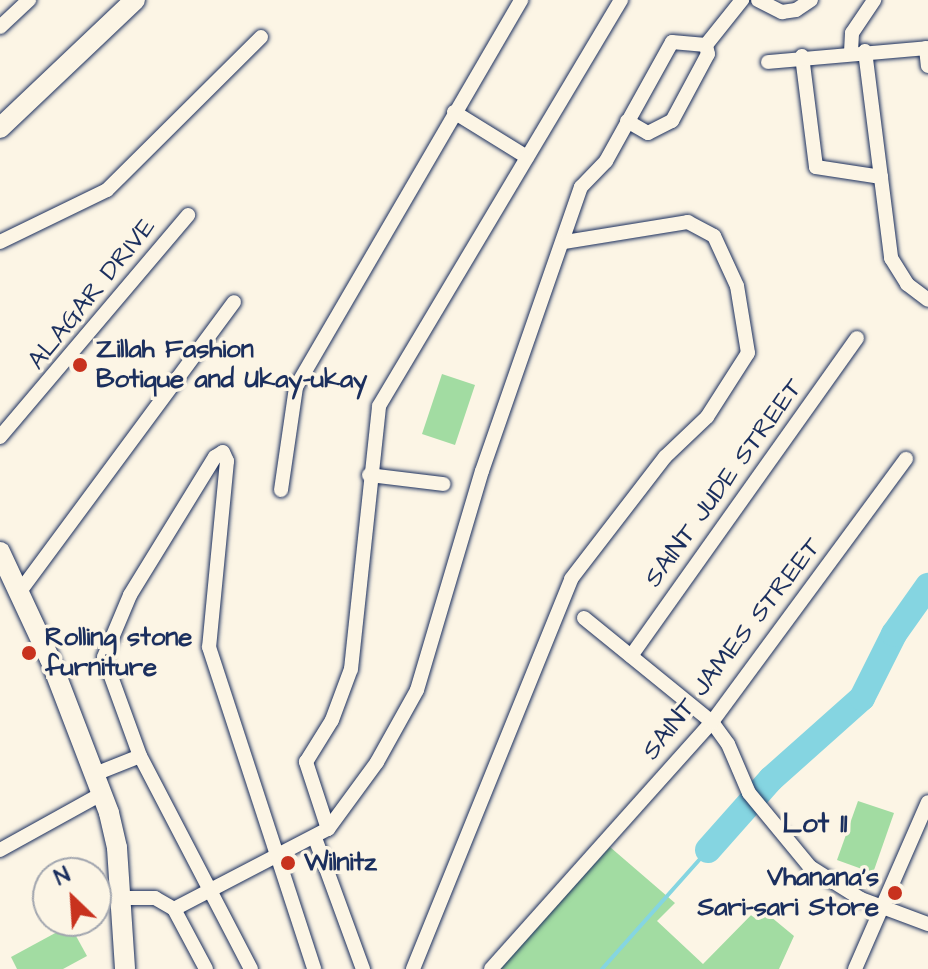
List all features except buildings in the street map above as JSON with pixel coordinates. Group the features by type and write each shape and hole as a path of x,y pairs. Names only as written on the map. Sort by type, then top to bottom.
{"main road":[{"path":"0,128 135,0"},
{"path":"0,552 99,783 117,848 125,969"}],"street":[{"path":"0,27 29,0"},
{"path":"281,490 296,387 521,0"},
{"path":"328,829 306,762 332,720 351,669 369,475 379,406 621,0"},
{"path":"706,45 742,0"},
{"path":"758,0 782,12 796,10 811,0"},
{"path":"874,0 852,33 881,177 895,269 928,300"},
{"path":"0,242 107,190 261,37"},
{"path":"174,909 315,838 328,829 356,795 417,690 476,488 565,242 581,187 606,161 672,42 706,45"},
{"path":"627,121 648,133 672,121 698,78 708,54 706,45"},
{"path":"768,62 858,51 927,48 928,66"},
{"path":"802,56 816,167 881,177"},
{"path":"454,112 527,157"},
{"name":"ALAGAR DRIVE","path":"0,437 188,215"},
{"path":"413,969 571,579 665,457 707,417 748,353 737,286 714,236 688,222 565,242"},
{"path":"18,594 234,302"},
{"name":"SAINT JUDE STREET","path":"631,656 857,338"},
{"path":"251,969 140,756 106,668 105,648 130,595 223,452 227,461 208,639 276,859 314,969"},
{"name":"SAINT JAMES STREET","path":"491,969 712,722 906,459"},
{"path":"369,475 443,484"},
{"path":"584,618 712,722 728,744 758,807 810,867 879,907 928,924"},
{"path":"0,850 140,756"},
{"path":"855,969 925,805"},
{"path":"315,838 363,969"},
{"path":"121,898 155,898 174,909 206,969"}],"green space":[{"path":"442,374 475,385 455,445 422,434"},
{"path":"858,801 894,813 873,873 837,860"},
{"path":"610,847 675,903 657,921 703,964 759,907 794,936 779,969 499,969"},
{"path":"48,937 77,937 87,956 63,969 17,969 11,957"}],"waterway":[{"path":"708,850 771,779 862,698 894,634 928,586"},
{"path":"602,969 708,850"}],"place":[{"name":"Zillah Fashion Botique and Ukay-ukay","path":"80,365"},
{"name":"Rolling stone furniture","path":"29,653"},
{"name":"Wilnitz","path":"288,863"},
{"name":"Vhanana's Sari-sari Store","path":"895,893"}],"district":[{"name":"Lot 11","path":"815,824"}]}
